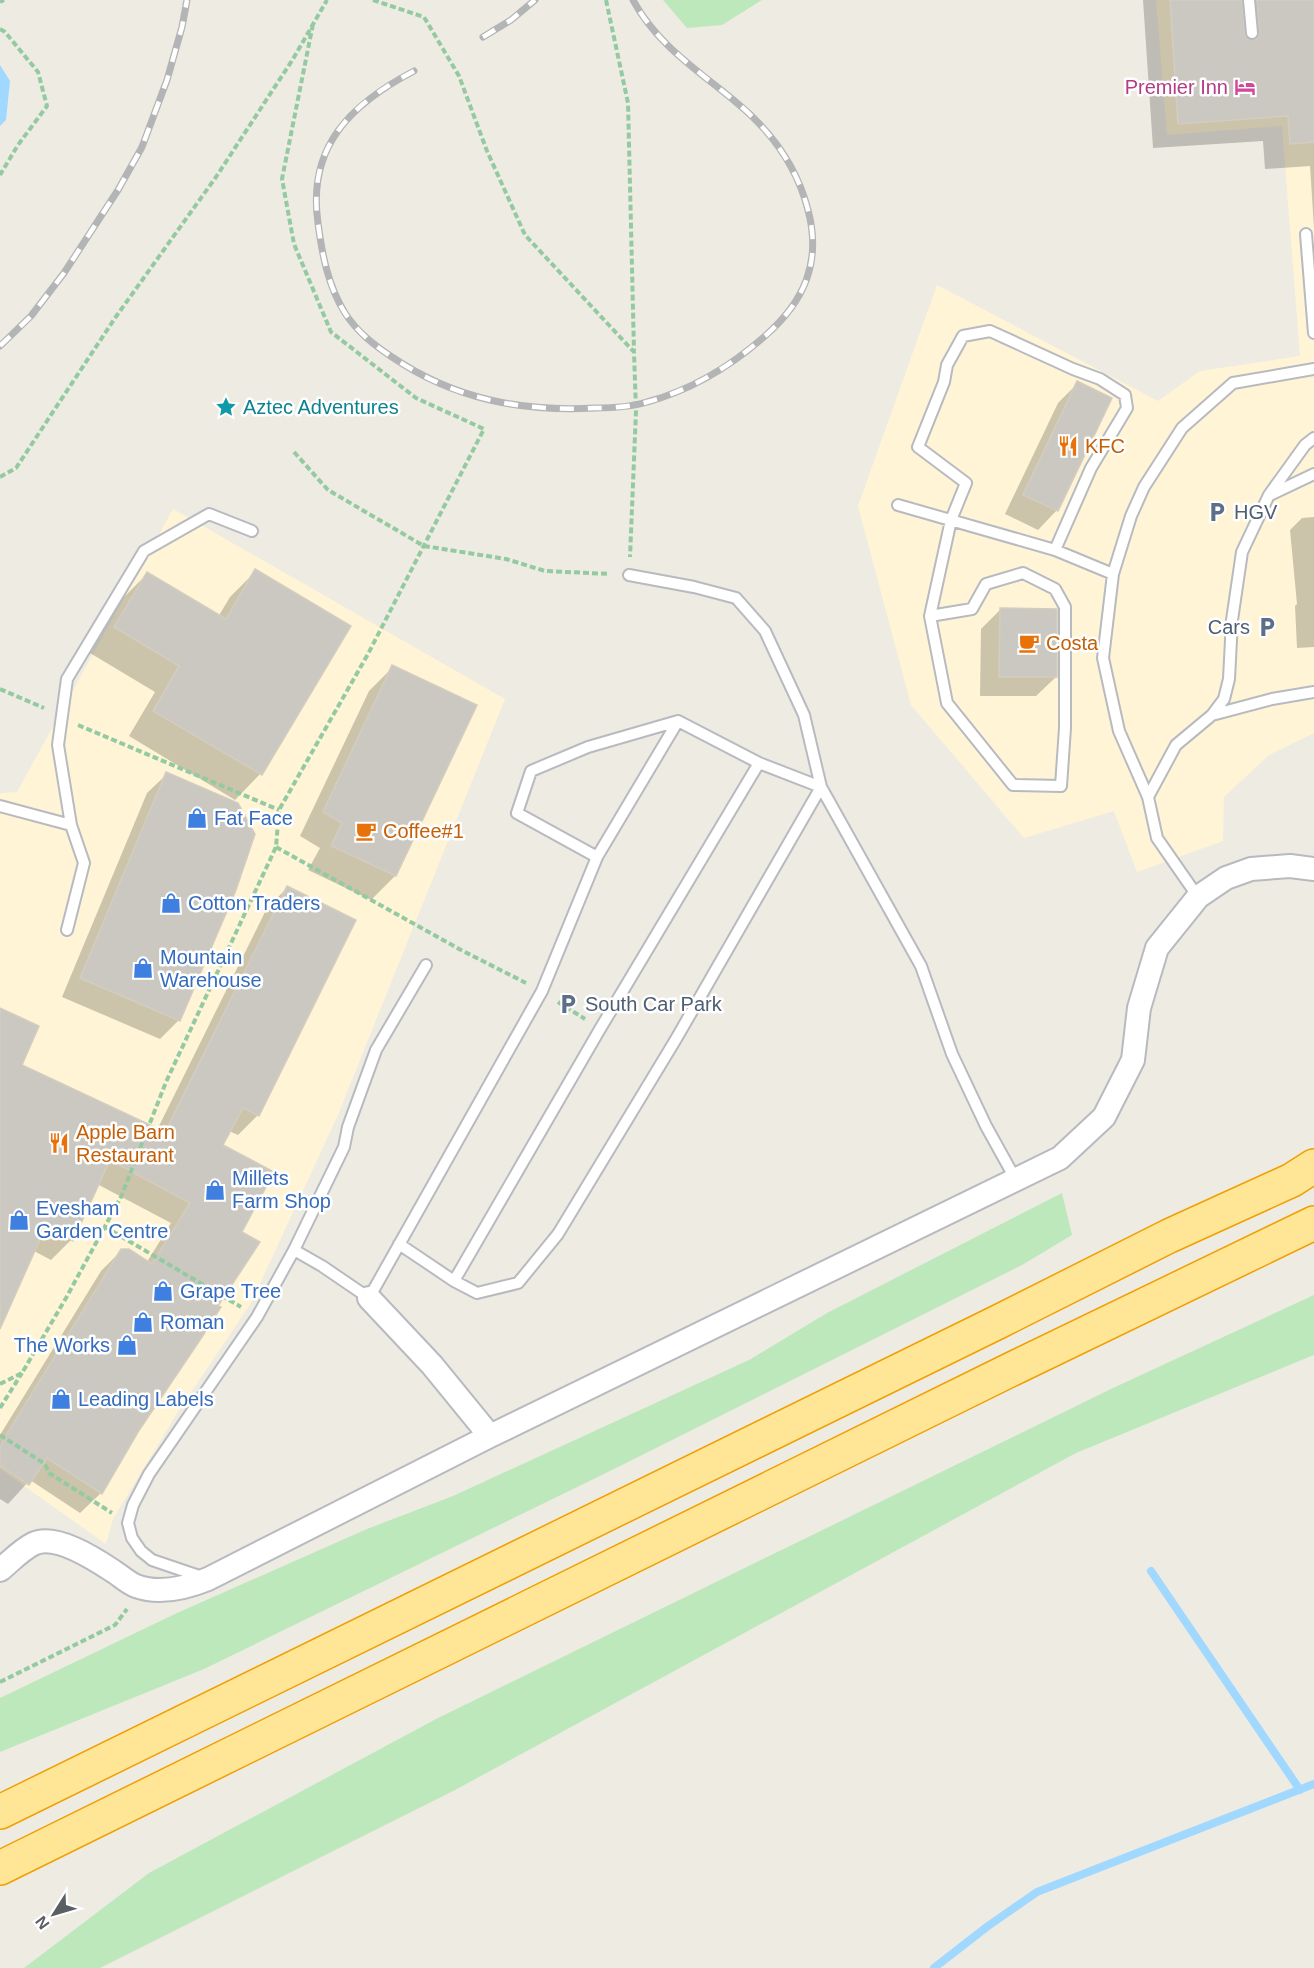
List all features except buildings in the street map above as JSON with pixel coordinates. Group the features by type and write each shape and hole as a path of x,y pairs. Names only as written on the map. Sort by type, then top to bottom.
{"highway":[{"path":"0,1812 977,1333 1169,1236 1292,1180 1314,1166"},
{"path":"0,1868 1012,1369 1314,1223"}],"street":[{"path":"0,1570 33,1544 44,1541 84,1553 135,1586 158,1590 184,1588 208,1579 490,1436 1060,1158 1104,1117 1133,1060 1139,1008 1157,948 1198,897 1226,878 1251,869 1290,866 1314,869"},
{"path":"369,1298 432,1365 490,1436"}],"lane":[{"path":"1249,0 1251,33"},
{"path":"1306,234 1314,333"},
{"path":"930,616 972,609 986,584 1023,573 1055,589 1065,608 1065,728 1061,786 1013,785 947,703 930,616 951,520 966,483 918,447 944,382 947,365 963,336 990,331 1100,379 1125,395 1127,408 1091,468 1055,550"},
{"path":"1198,897 1157,838 1148,797 1119,731 1103,658 1113,574 1131,516 1144,487 1182,428 1233,383 1314,369"},
{"path":"1148,797 1176,745 1212,715 1224,699 1229,679 1232,620 1242,552 1269,495 1305,445 1314,438"},
{"path":"1269,495 1314,474"},
{"path":"898,505 1055,550 1113,574"},
{"path":"67,930 84,863 71,825 58,745 67,678 144,551 209,514 252,531"},
{"path":"629,575 694,587 736,598 765,632 804,715 821,787 921,966 952,1054 986,1126 1016,1180"},
{"path":"1212,715 1272,699 1314,692"},
{"path":"597,856 517,813 531,771 588,747 678,721 759,763 821,787"},
{"path":"294,1250 369,1298 542,991 597,856 678,721"},
{"path":"454,1281 600,1029 759,763"},
{"path":"399,1244 454,1281 477,1293 518,1283 558,1234 676,1039 821,787"},
{"path":"0,806 71,825"},
{"path":"208,1579 152,1560 141,1551 132,1538 128,1523 133,1505 149,1474 257,1317 294,1250 344,1147 348,1128 376,1050 426,965"}],"path":[{"path":"0,2 4,0"},
{"path":"0,477 16,468 115,318 216,177 293,59 327,0"},
{"path":"373,0 424,17 459,76 487,151 525,236 634,352"},
{"path":"294,452 328,490 424,546 506,559 544,571 629,575 636,411 628,103 606,0"},
{"path":"0,1408 66,1298 121,1197 166,1082 276,847 279,810 368,654 484,429 416,398 331,332 294,244 282,179 313,24"},
{"path":"0,29 38,72 47,106 18,145 0,176"},
{"path":"0,689 279,810"},
{"path":"276,847 461,950 542,991 600,1029"},
{"path":"105,1227 257,1317"},
{"path":"0,1384 22,1373"},
{"path":"0,1436 45,1464 49,1473 128,1523"},
{"path":"0,1682 115,1625 133,1600 135,1586"}],"shaded area":[{"path":"1156,0 1314,0 1314,733 1269,755 1224,797 1223,841 1137,872 1114,811 1024,838 911,705 858,506 937,285 1158,401 1200,371 1300,356 1282,126 1167,135"},
{"path":"173,509 505,699 337,1117 251,1303 179,1410 113,1519 106,1544 0,1469 0,793 17,792"}],"green space":[{"path":"663,0 762,0 722,25 687,28"},
{"path":"1062,1193 1072,1235 1022,1265 610,1471 204,1669 0,1752 0,1698 177,1613 367,1529 453,1496 749,1360 827,1313"},
{"path":"1314,1295 1314,1355 1076,1453 455,1790 100,1968 24,1968 149,1873 438,1718 1113,1388"}],"water":[{"path":"0,65 10,81 6,120 0,126"}],"waterway":[{"path":"1151,1571 1300,1790"},
{"path":"934,1968 1037,1892 1314,1784"}],"railway":[{"path":"0,346 31,316 64,273 118,190 142,147 167,80 187,0"},
{"path":"483,37 511,20 535,0"},
{"path":"414,71 391,84 353,113 338,130 327,150 320,171 316,196 324,258 334,292 350,320 372,343 415,371 464,393 489,400 541,408 568,409 628,406 663,397 710,376 752,347 779,323 799,295 806,280 811,264 812,229 797,179 772,138 737,103 666,44 654,31 633,0"}],"place":[{"name":"Premier Inn","path":"1245,87"},
{"name":"Aztec Adventures","path":"226,407"},
{"name":"KFC","path":"1068,446"},
{"name":"HGV","path":"1217,512"},
{"name":"Cars","path":"1267,627"},
{"name":"Costa","path":"1029,643"},
{"name":"Fat Face","path":"197,818"},
{"name":"Coffee#1","path":"366,831"},
{"name":"Cotton Traders","path":"171,903"},
{"name":"Mountain Warehouse","path":"143,968"},
{"name":"South Car Park","path":"568,1004"},
{"name":"Apple Barn Restaurant","path":"59,1143"},
{"name":"Millets Farm Shop","path":"215,1190"},
{"name":"Evesham Garden Centre","path":"19,1220"},
{"name":"Grape Tree","path":"163,1291"},
{"name":"Roman","path":"143,1322"},
{"name":"The Works","path":"127,1345"},
{"name":"Leading Labels","path":"61,1399"}]}
